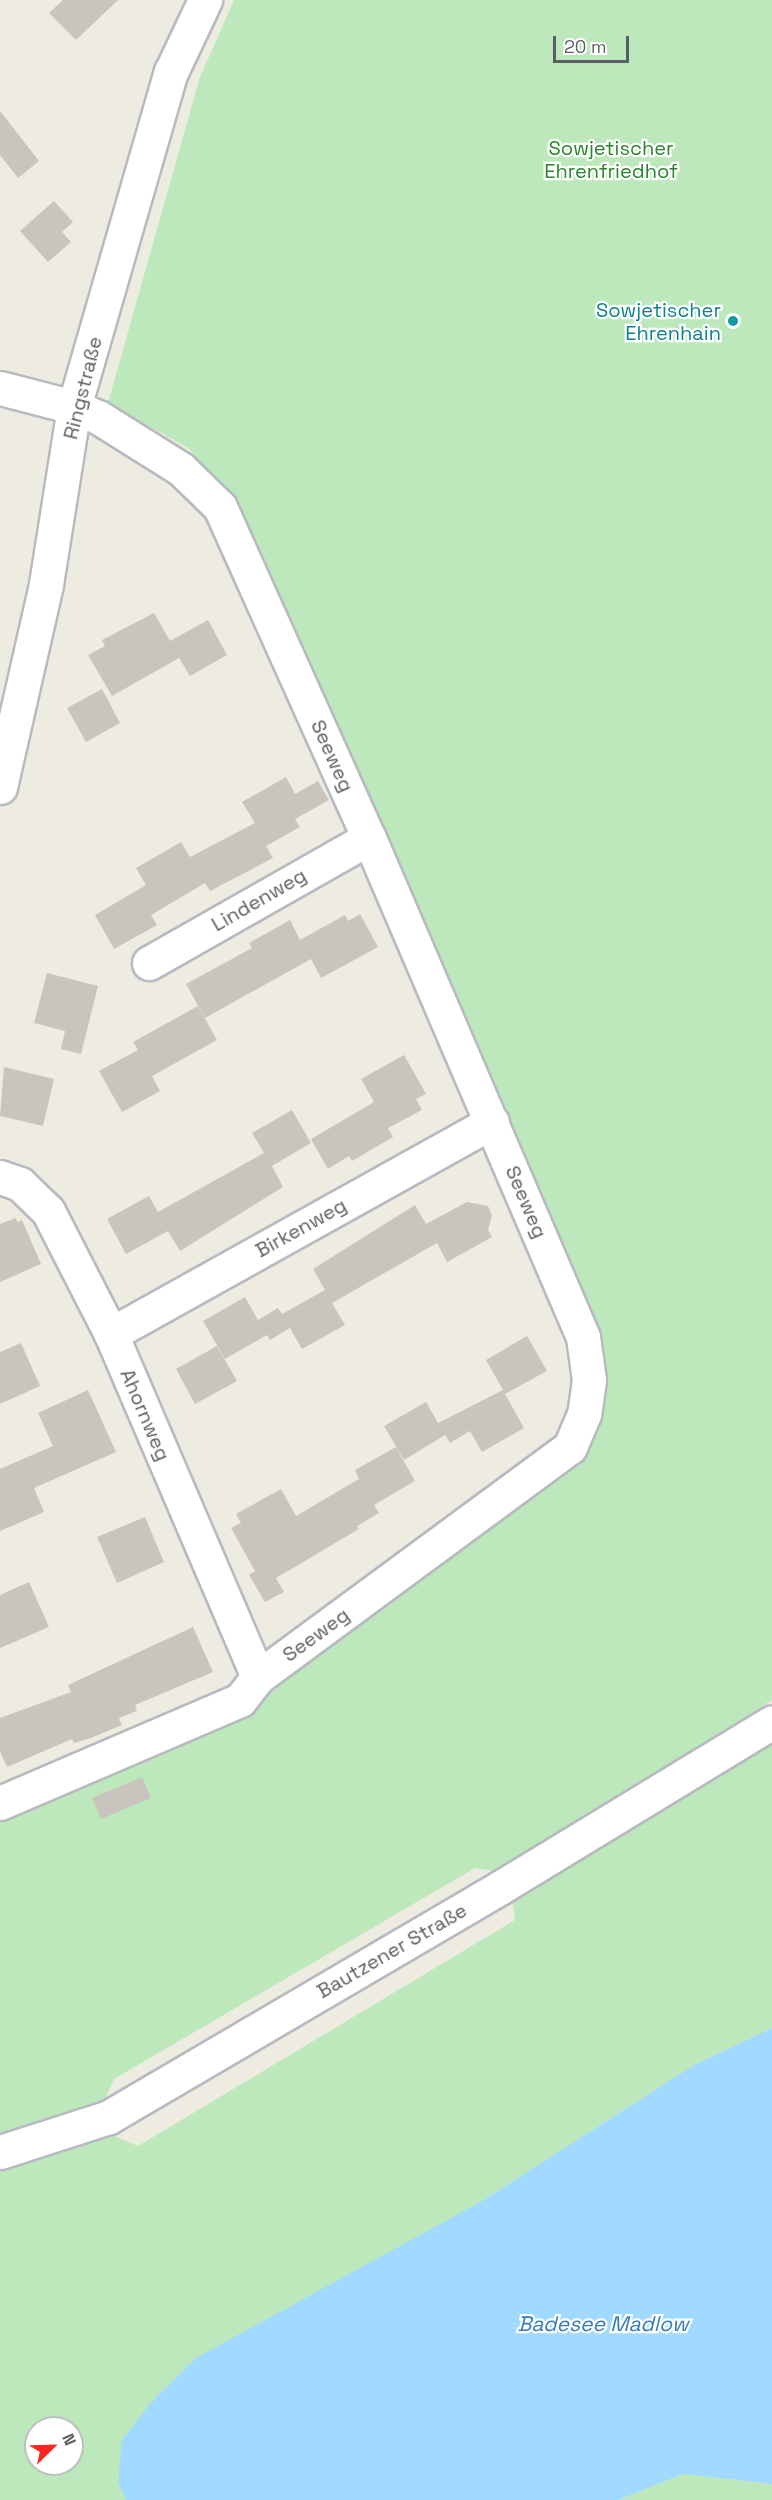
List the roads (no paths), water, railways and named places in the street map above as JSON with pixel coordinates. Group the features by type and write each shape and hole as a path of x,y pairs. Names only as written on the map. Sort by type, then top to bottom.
{"street":[{"name":"Ringstraße","path":"0,787 46,584 74,406 171,72 205,0"},
{"name":"Seeweg","path":"0,388 74,406 181,469 220,507 369,838 583,1337 589,1380 584,1414 570,1448 258,1677 240,1700 0,1803"},
{"name":"Lindenweg","path":"149,963 369,838"},
{"name":"Birkenweg","path":"111,1334 492,1122"},
{"name":"Ahornweg","path":"0,1177 20,1184 48,1211 111,1334 258,1677"},
{"name":"Bautzener Straße","path":"0,2152 109,2116 485,1897 772,1722"}],"water":[{"name":"Badesee Madlow","path":"772,2028 772,2484 683,2474 618,2500 126,2500 118,2484 122,2440 153,2400 196,2358 482,2201 694,2065"}],"place":[{"name":"Sowjetischer Ehrenhain","path":"733,321"}],"park label":[{"name":"Sowjetischer Ehrenfriedhof","path":"611,160"}]}
